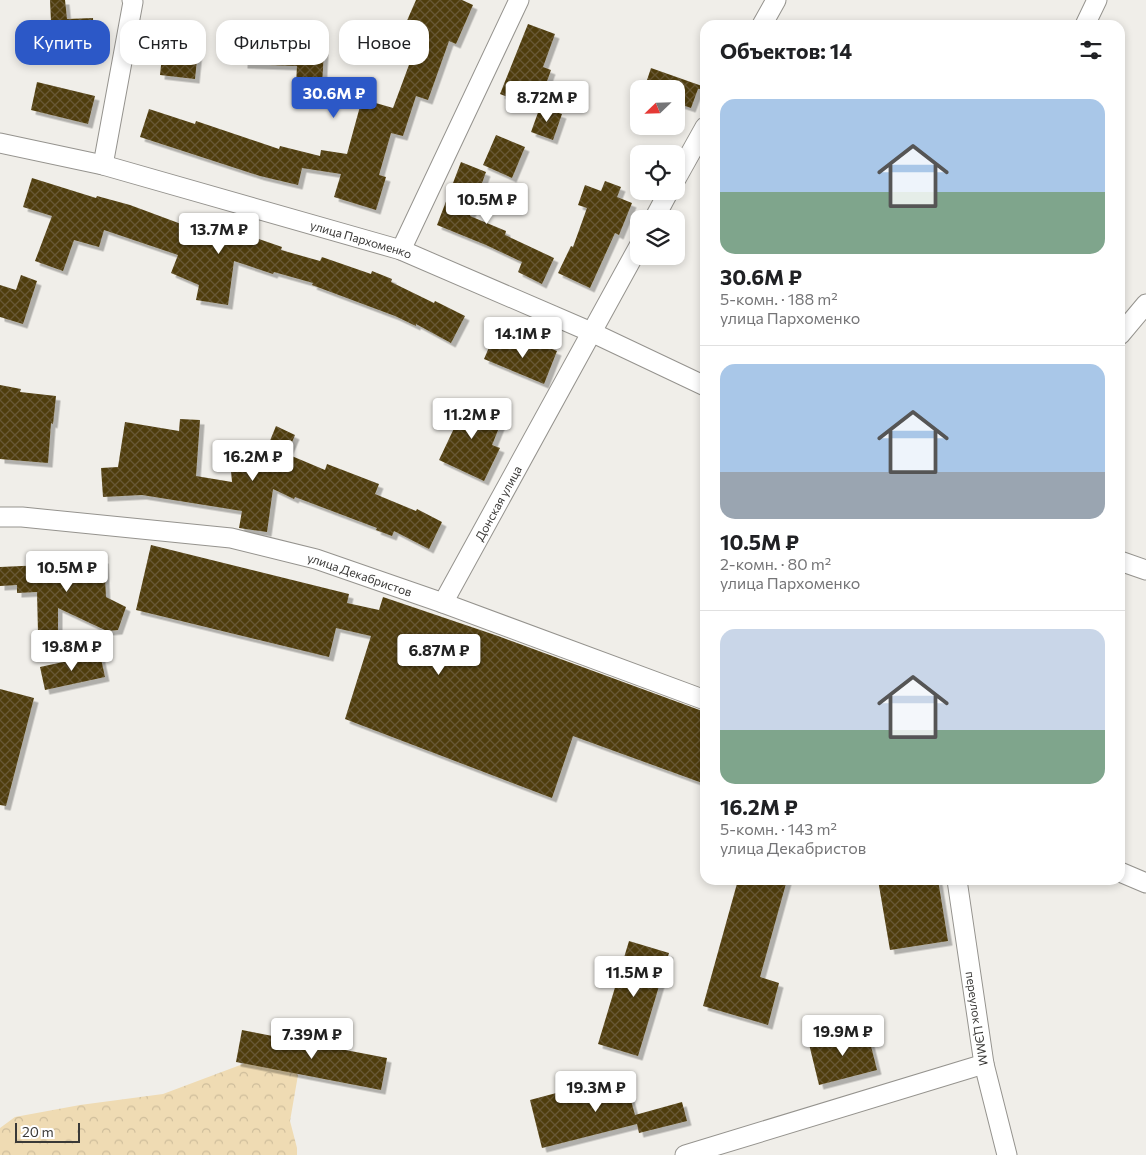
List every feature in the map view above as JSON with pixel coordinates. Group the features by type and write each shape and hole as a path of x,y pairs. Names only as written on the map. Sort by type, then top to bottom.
{"street":[{"path":"103,165 132,0"},
{"path":"401,250 519,0"},
{"path":"765,20 776,0"},
{"path":"1087,20 1097,0"},
{"path":"685,163 700,136"},
{"name":"улица Пархоменко","path":"0,143 103,165 401,250 591,332 700,384"},
{"name":"Донская улица","path":"443,603 630,262"},
{"path":"1125,328 1146,304"},
{"name":"улица Декабристов","path":"0,517 22,517 231,538 316,559 443,603 700,698"},
{"path":"1125,563 1146,570"},
{"path":"1125,874 1146,883"},
{"name":"переулок ЦЭММ","path":"958,885 984,1064 1007,1155"},
{"path":"685,1155 984,1064"}],"green space":[{"path":"262,1047 279,1047 298,1075 290,1121 297,1155 0,1155 0,1128 15,1117 80,1105 163,1094 243,1064"}],"building":[{"path":"50,0 65,0 67,19 93,18 93,20 51,20"},
{"path":"416,0 462,0 473,5 456,44 449,41 428,100 416,96 403,136 391,133 379,175 386,177 376,210 334,197 341,174 302,168 298,185 260,176 140,137 149,109 195,124 196,121 279,149 280,146 320,156 321,150 347,154 362,99 393,108 409,65 429,65 429,20 407,20"},
{"path":"528,24 555,34 543,67 551,70 537,109 500,94"},
{"path":"161,65 196,65 195,79 160,75"},
{"path":"270,65 323,65 322,86 296,84 297,66"},
{"path":"651,68 685,80 647,80"},
{"path":"685,80 700,85 691,108 685,106"},
{"path":"37,82 95,96 88,124 31,110"},
{"path":"540,107 562,114 553,140 531,132"},
{"path":"496,135 525,147 512,178 483,165"},
{"path":"461,162 486,172 470,216 506,231 505,235 554,258 542,284 518,272 522,262 437,225"},
{"path":"32,178 96,198 97,196 130,205 200,231 204,220 282,247 281,250 320,261 322,257 371,274 372,271 392,279 391,282 434,303 435,301 465,316 451,343 416,324 416,326 395,316 312,285 313,283 274,272 273,274 234,261 228,305 196,300 199,285 171,273 178,255 104,230 99,247 74,240 63,271 35,261 52,216 23,207"},
{"path":"605,181 621,187 617,197 632,203 619,235 615,233 590,288 558,273 571,246 573,247 587,208 578,205 585,185 601,191"},
{"path":"21,275 37,281 23,324 0,317 0,285 16,290"},
{"path":"493,338 519,350 524,338 557,351 544,384 484,359"},
{"path":"0,385 21,389 20,392 56,396 53,424 51,423 48,463 0,459"},
{"path":"459,399 503,418 492,445 500,448 484,481 439,460 457,422 451,419"},
{"path":"180,419 200,420 196,476 232,482 230,460 263,458 276,426 295,435 287,454 325,470 327,464 379,484 375,494 416,511 417,509 442,522 429,549 394,531 392,536 376,530 377,528 295,497 294,499 273,489 267,532 239,528 242,511 142,495 103,497 101,468 118,467 125,422 179,431"},
{"path":"151,545 349,594 347,603 379,610 383,597 498,636 700,710 700,782 573,736 552,798 345,719 371,636 336,628 329,657 136,610"},
{"path":"104,559 106,597 126,607 118,630 107,631 58,608 58,633 38,633 37,592 17,593 17,585 0,586 0,567 66,564 66,560"},
{"path":"100,654 105,677 45,690 40,667"},
{"path":"0,689 34,698 6,806 0,805"},
{"path":"737,885 786,885 760,977 779,983 768,1025 703,1006"},
{"path":"879,885 939,885 948,941 890,950"},
{"path":"629,941 669,953 638,1056 598,1044"},
{"path":"242,1030 387,1058 381,1090 236,1062"},
{"path":"867,1030 877,1070 819,1085 809,1044"},
{"path":"624,1075 635,1115 682,1102 687,1121 639,1133 637,1124 542,1148 530,1100"}]}
